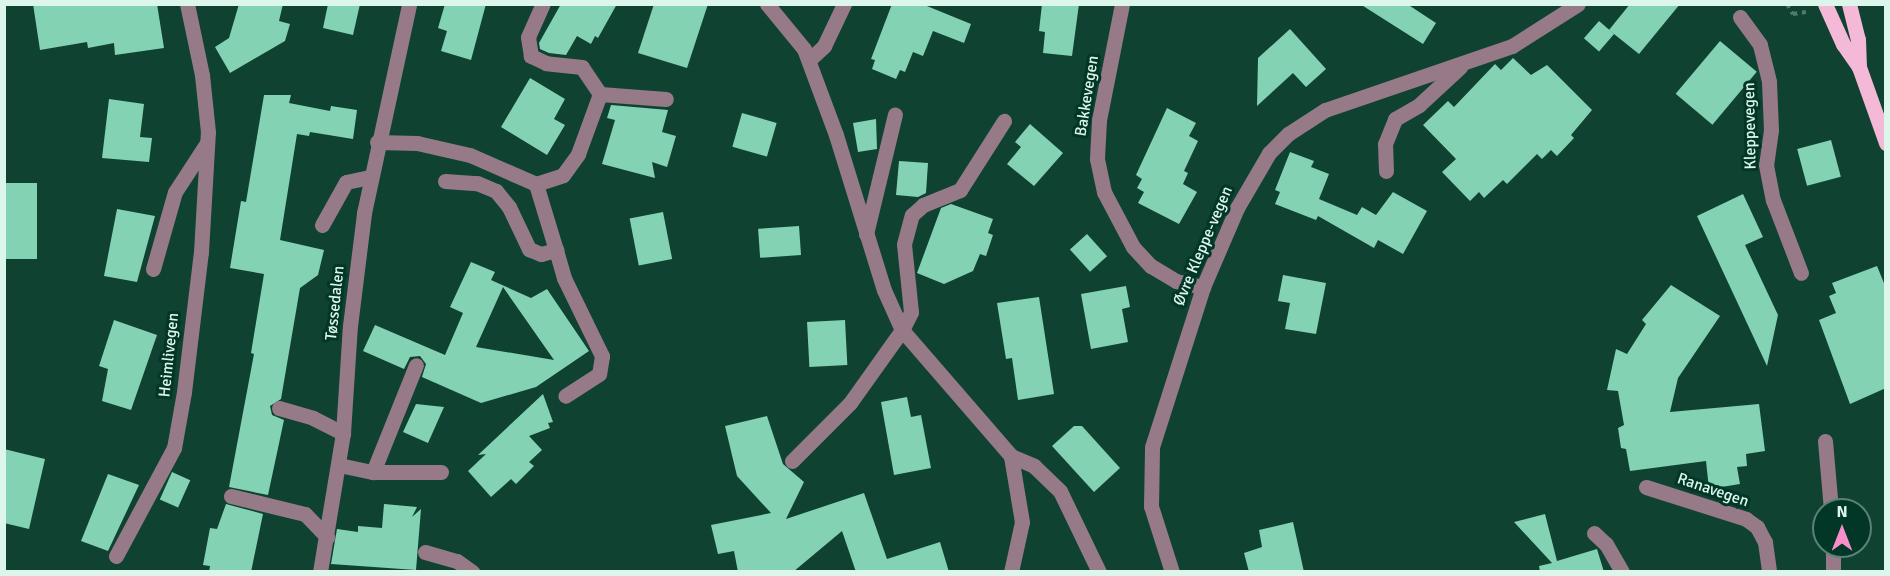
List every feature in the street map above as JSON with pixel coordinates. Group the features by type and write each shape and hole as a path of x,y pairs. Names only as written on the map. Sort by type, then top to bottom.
{"main road":[{"path":"1825,4 1843,44 1859,67 1886,143"},
{"path":"1849,4 1858,39 1859,67"}],"street":[{"name":"Heimlivegen","path":"116,556 174,448 201,252 207,143 202,75 187,4"},
{"name":"Tøssedalen","path":"320,572 339,465 351,316 370,177 408,4"},
{"path":"543,4 536,13 528,38 531,56 546,63 582,67 600,94"},
{"path":"767,4 793,31 809,60 884,290 902,330 1011,456 1034,466 1060,491 1099,572"},
{"path":"809,60 824,45 844,4"},
{"name":"Bakkevegen","path":"1122,4 1099,120 1097,159 1104,192 1133,247 1151,266 1176,281 1203,287"},
{"name":"Øvre Kleppe-vegen","path":"1172,572 1151,506 1152,447 1203,287 1254,175 1288,134 1325,110 1427,72 1468,62 1512,46 1578,4"},
{"name":"Kleppevegen","path":"1740,17 1760,45 1769,82 1771,130 1766,165 1773,200 1801,273"},
{"name":"Øvre Kleppe-vegen","path":"1386,171 1385,144 1395,119 1419,105 1447,76 1468,62"},
{"path":"377,142 417,143 470,155 536,184 557,178 578,154 600,94"},
{"path":"600,94 666,99"},
{"path":"866,234 895,114"},
{"path":"792,461 850,403 902,330 911,312 904,244 912,215 923,206 960,190 1004,121"},
{"path":"153,269 175,192 207,143"},
{"path":"322,225 346,182 370,177"},
{"path":"445,181 477,183 496,191 509,207 529,249 541,254 556,250"},
{"path":"536,184 564,278 602,356 599,374 565,396"},
{"path":"373,472 416,364"},
{"path":"279,408 313,417 343,433"},
{"path":"1826,441 1830,498"},
{"path":"1011,456 1022,522 1011,572"},
{"path":"339,465 373,472 441,472"},
{"name":"Ranavegen","path":"1646,487 1746,519 1757,527 1765,542 1769,572"},
{"path":"231,496 305,514 327,537"},
{"path":"1594,533 1606,544 1622,572"},
{"path":"425,552 457,561 472,572"}],"path":[{"path":"1786,4 1793,14 1809,11"}],"building":[{"path":"33,4 157,4 164,48 115,55 114,43 88,48 87,42 40,50"},
{"path":"239,4 283,4 279,21 290,24 285,41 230,73 215,47 229,38"},
{"path":"328,4 360,4 353,35 323,28"},
{"path":"445,4 486,4 471,60 441,51 447,31 438,28"},
{"path":"561,4 617,4 598,38 595,36 591,44 577,36 566,55 549,53 540,49 539,43"},
{"path":"654,4 708,4 687,68 638,53"},
{"path":"892,4 922,4 971,24 964,43 933,31 923,56 913,52 905,72 900,70 896,79 872,69 875,60 871,59"},
{"path":"1042,4 1079,4 1072,56 1043,53 1045,32 1039,31"},
{"path":"1360,4 1407,4 1436,23 1423,44"},
{"path":"1630,4 1680,4 1639,54 1609,30"},
{"path":"1599,21 1614,34 1599,51 1584,38"},
{"path":"1290,29 1326,69 1306,87 1293,73 1257,106 1258,58"},
{"path":"1720,41 1757,72 1712,125 1676,94"},
{"path":"1513,58 1531,75 1547,65 1592,110 1571,135 1574,138 1557,156 1551,150 1542,159 1537,154 1507,184 1503,180 1484,198 1479,192 1470,201 1442,172 1456,159 1423,125 1448,101 1454,107 1495,64 1501,70"},
{"path":"530,78 565,99 554,119 565,125 547,155 501,127"},
{"path":"264,95 291,95 289,103 330,111 331,106 357,110 353,139 310,132 309,136 297,134 280,240 324,250 318,275 300,288 281,399 270,406 272,415 284,420 268,495 229,487 254,354 251,353 264,274 230,268 241,201 246,202"},
{"path":"109,99 144,104 140,137 152,138 149,162 102,158"},
{"path":"611,105 668,110 662,132 676,136 667,167 652,162 655,178 602,164 615,120 607,118"},
{"path":"1167,108 1196,123 1189,136 1198,141 1184,171 1188,173 1183,184 1197,192 1179,224 1138,203 1144,192 1137,188 1142,179 1136,175"},
{"path":"742,113 777,123 767,157 732,147"},
{"path":"876,119 877,149 858,152 853,123"},
{"path":"1030,124 1063,153 1034,186 1007,164 1021,147 1015,142"},
{"path":"1831,140 1841,177 1807,186 1797,149"},
{"path":"1290,152 1314,161 1311,167 1329,174 1319,199 1357,215 1362,207 1376,215 1393,192 1427,211 1403,254 1378,240 1374,248 1318,216 1316,220 1275,204 1280,192 1275,190"},
{"path":"899,161 928,163 926,193 918,197 896,195"},
{"path":"4,183 37,183 37,259 4,259"},
{"path":"1743,194 1763,237 1745,245 1778,315 1767,366 1697,216"},
{"path":"951,204 993,219 988,233 993,235 986,256 980,254 973,271 944,284 917,273 941,208"},
{"path":"117,209 155,216 137,282 104,276"},
{"path":"663,212 672,259 639,266 630,218"},
{"path":"799,226 801,255 760,258 758,229"},
{"path":"1087,234 1107,256 1090,272 1070,249"},
{"path":"471,262 495,272 491,280 531,298 547,289 589,351 536,387 481,403 422,377 426,364 420,356 410,357 404,369 363,351 375,325 445,355 463,313 450,307","holes":["503,287 554,360 476,347"]},
{"path":"1877,266 1886,288 1886,388 1850,404 1819,320 1836,313 1829,296 1836,293 1832,283"},
{"path":"1283,275 1326,283 1316,334 1285,329 1290,303 1278,301"},
{"path":"1671,285 1720,316 1678,378 1670,412 1759,404 1765,451 1746,454 1747,466 1737,467 1740,484 1709,489 1706,461 1630,471 1626,449 1621,448 1618,428 1624,425 1618,391 1607,390 1616,349 1627,354 1646,324 1642,320"},
{"path":"1126,286 1130,307 1122,309 1128,342 1091,349 1081,294"},
{"path":"1039,297 1054,394 1018,400 1012,358 1006,359 997,303"},
{"path":"114,320 157,335 131,410 102,401 108,369 99,366"},
{"path":"845,320 847,365 809,367 807,322"},
{"path":"543,394 553,422 548,423 550,428 529,436 542,450 529,462 534,466 516,484 511,479 491,497 468,471 486,454 478,455"},
{"path":"907,397 911,417 921,415 931,468 894,475 881,402"},
{"path":"416,404 444,407 428,443 403,432"},
{"path":"767,416 783,464 804,482 786,519 864,493 887,559 940,542 949,572 856,572 842,531 793,572 738,572 734,551 718,554 711,525 771,513 737,476 725,426"},
{"path":"1074,426 1082,426 1120,468 1094,492 1052,446"},
{"path":"4,449 45,459 29,529 4,523"},
{"path":"172,472 190,480 178,508 160,499"},
{"path":"108,474 139,485 108,551 81,541"},
{"path":"226,504 263,514 251,572 209,572 210,566 203,565 210,528 217,529"},
{"path":"384,504 417,507 412,517 421,509 416,570 331,564 337,529 358,532 358,526 382,528"},
{"path":"1545,514 1557,561 1597,549 1604,572 1540,572 1539,566 1552,563 1514,522"},
{"path":"1293,522 1304,572 1249,572 1244,553 1262,547 1259,530"}]}
